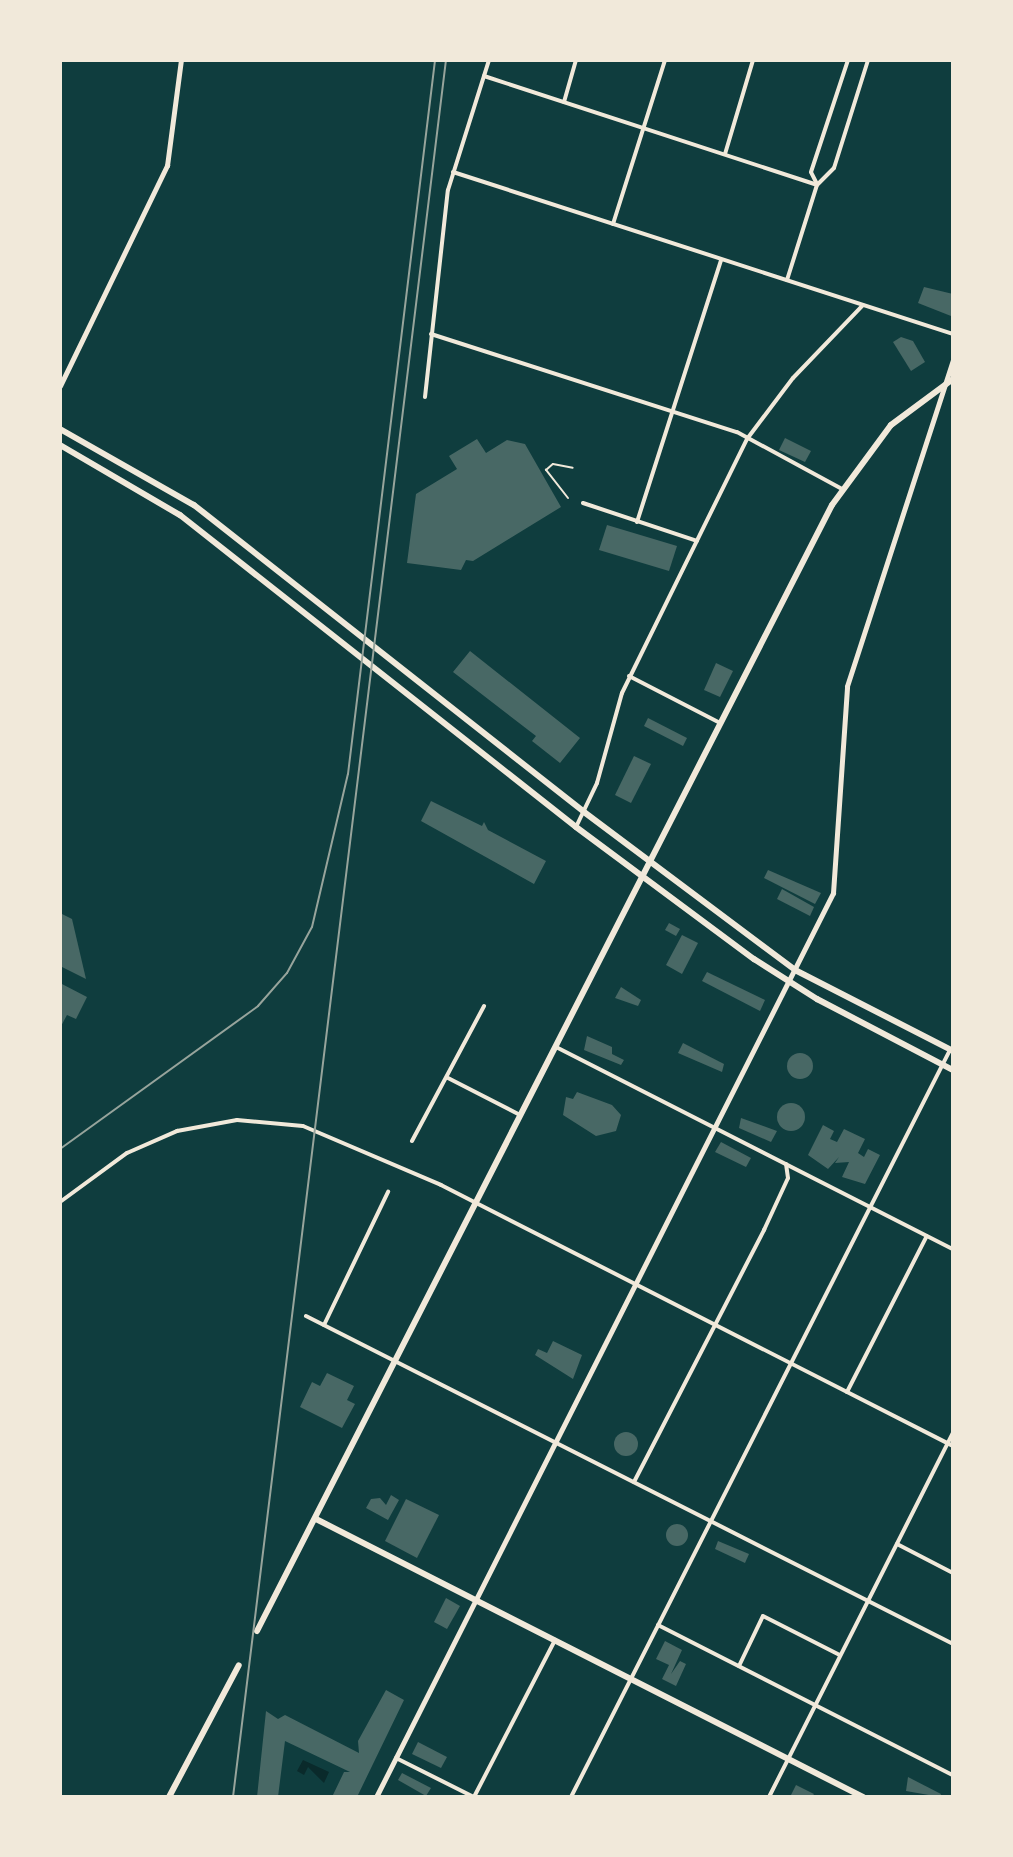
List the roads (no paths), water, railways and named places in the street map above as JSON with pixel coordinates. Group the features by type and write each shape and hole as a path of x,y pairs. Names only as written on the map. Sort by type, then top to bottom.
{"main road":[{"path":"376,1797 713,1126 795,970 836,883 847,686 953,360"},
{"path":"257,1631 720,723 842,489 891,425 953,380"},
{"path":"60,429 194,505 584,812 795,970 951,1051"},
{"path":"60,445 180,515 576,827 788,982 953,1070"},
{"path":"316,1519 863,1797"},
{"path":"170,1797 239,1665"}],"street":[{"path":"60,386 166,166 181,60"},
{"path":"425,397 431,334 453,172 489,60"},
{"path":"564,102 576,60"},
{"path":"613,224 665,60"},
{"path":"725,154 753,60"},
{"path":"817,185 811,172 848,60"},
{"path":"787,280 817,185 834,168 868,60"},
{"path":"484,76 817,185"},
{"path":"453,172 953,334"},
{"path":"637,522 721,260"},
{"path":"576,827 584,812 630,676 747,439 793,378 863,305"},
{"path":"431,334 672,412 747,439 842,489"},
{"path":"583,503 697,541"},
{"path":"630,676 720,723"},
{"path":"412,1141 448,1078 484,1006"},
{"path":"556,1047 953,1249"},
{"path":"572,1797 951,1051"},
{"path":"448,1078 521,1116"},
{"path":"60,1202 104,1168 177,1131 251,1119 331,1134 441,1185 713,1326 953,1446"},
{"path":"634,1482 788,1178 786,1164"},
{"path":"324,1325 388,1192"},
{"path":"847,1392 927,1236"},
{"path":"306,1316 953,1644"},
{"path":"769,1797 953,1432"},
{"path":"897,1544 953,1573"},
{"path":"739,1666 764,1616 840,1655"},
{"path":"658,1625 953,1775"},
{"path":"395,1758 474,1797 555,1640"}],"lane":[{"path":"568,498 546,470 553,464 573,468"}],"water":[{"path":"303,1760 329,1772 324,1783 308,1767 304,1775 297,1771"}],"railway":[{"path":"60,1149 258,1006 287,973 312,927 348,774 435,60"},
{"path":"233,1797 446,60"}]}
